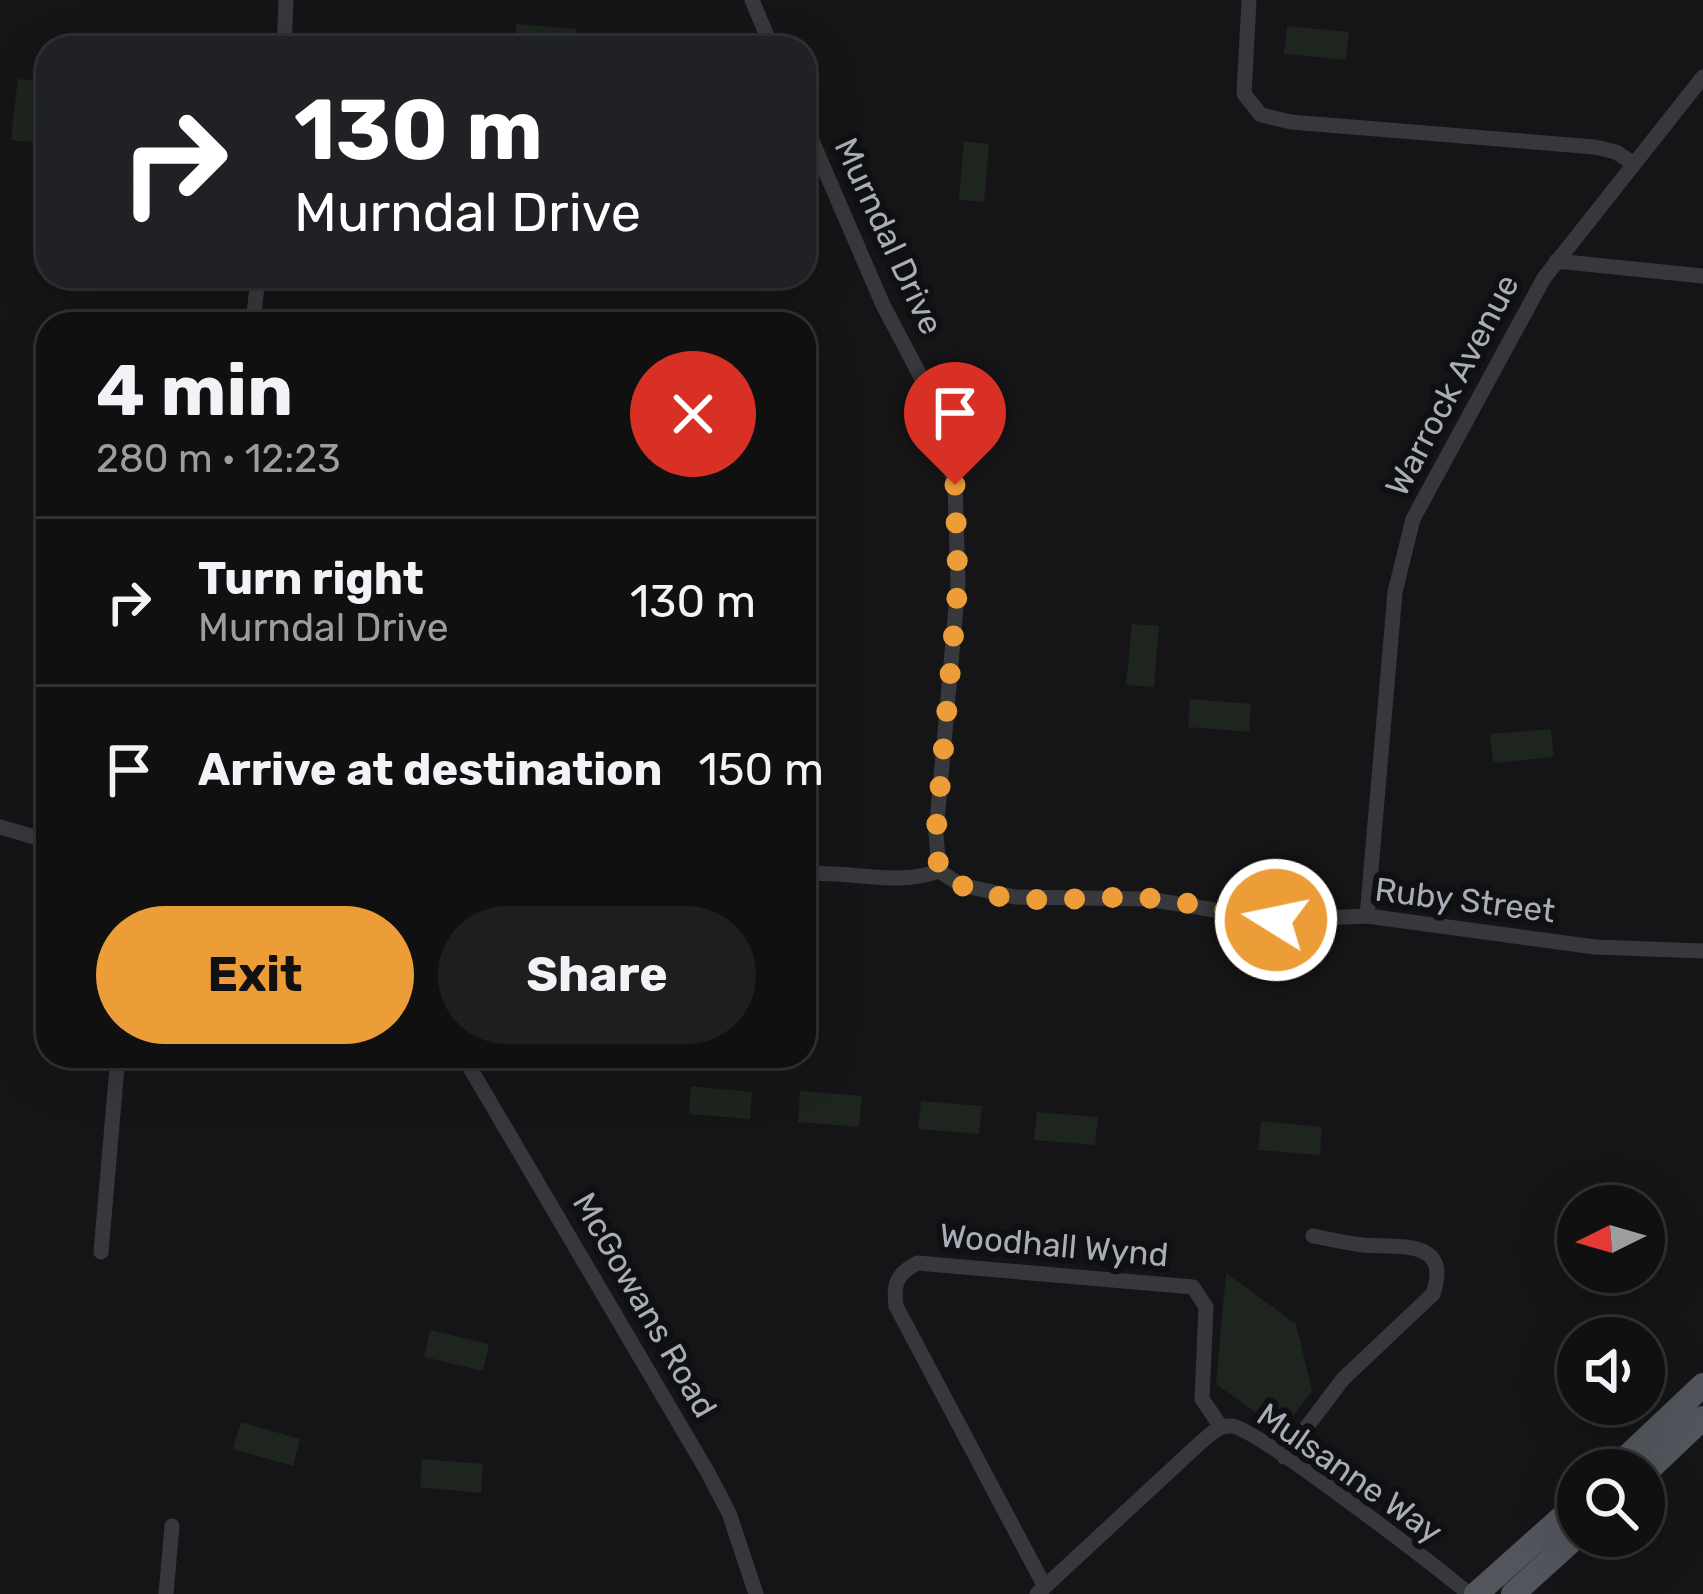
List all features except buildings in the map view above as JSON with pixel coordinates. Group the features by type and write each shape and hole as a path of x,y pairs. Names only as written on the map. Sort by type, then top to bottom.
{"main road":[{"path":"1635,1449 1703,1385"},
{"path":"1665,1454 1703,1418"},
{"path":"1473,1594 1557,1521"},
{"path":"1513,1594 1557,1554"}],"street":[{"path":"284,36 286,0"},
{"path":"752,0 767,36"},
{"path":"1249,0 1244,94 1261,115 1291,122 1595,147 1634,164"},
{"name":"Warrock Avenue","path":"1367,916 1402,550 1427,485 1556,261 1703,77"},
{"name":"Murndal Drive","path":"816,150 883,305 932,398 955,485 958,585 936,833 939,872"},
{"path":"1556,261 1703,276"},
{"path":"0,826 36,837"},
{"path":"816,873 840,871 904,880 939,872"},
{"name":"Ruby Street","path":"939,872 961,885 1015,897 1148,898 1276,920 1367,916 1595,947 1703,951"},
{"path":"101,1252 117,1068"},
{"name":"McGowans Road","path":"470,1068 707,1471 729,1513 757,1594"},
{"path":"1285,1457 1342,1379 1432,1294 1437,1282 1431,1257 1418,1247 1360,1245 1313,1236"},
{"name":"Woodhall Wynd","path":"1041,1590 896,1306 893,1287 901,1272 917,1263 1193,1287 1206,1307 1202,1399 1221,1426"},
{"name":"Mulsanne Way","path":"1041,1590 1221,1426 1245,1430 1473,1594"},
{"path":"166,1594 172,1526"}],"shaded area":[{"path":"516,24 577,29 577,36 515,36"},
{"path":"1287,26 1349,32 1346,60 1284,54"},
{"path":"18,79 36,81 36,143 11,140"},
{"path":"964,141 989,144 984,202 959,200"},
{"path":"1132,624 1159,626 1154,687 1126,685"},
{"path":"1190,699 1251,704 1249,732 1188,727"},
{"path":"1551,729 1554,757 1493,763 1490,734"},
{"path":"691,1086 752,1092 750,1119 689,1114"},
{"path":"800,1091 862,1096 859,1127 798,1122"},
{"path":"921,1101 982,1106 979,1134 918,1129"},
{"path":"1037,1112 1098,1117 1095,1145 1034,1140"},
{"path":"1261,1121 1322,1127 1320,1155 1258,1150"},
{"path":"1226,1273 1296,1324 1312,1391 1289,1421 1271,1424 1216,1384"},
{"path":"430,1330 489,1344 483,1371 424,1357"},
{"path":"241,1422 300,1439 293,1466 233,1449"},
{"path":"422,1459 483,1464 481,1493 420,1487"}],"route":[{"path":"955,485 958,585 934,852 939,872 961,885 1015,897 1148,898 1276,920"}]}
